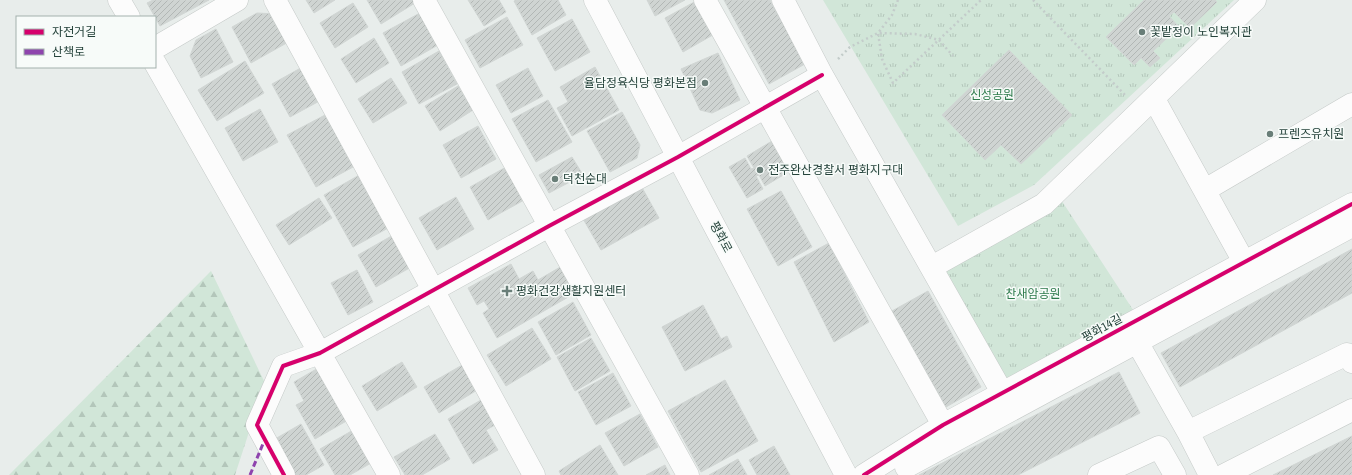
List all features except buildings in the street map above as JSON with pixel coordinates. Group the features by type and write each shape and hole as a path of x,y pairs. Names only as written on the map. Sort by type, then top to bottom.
{"street":[{"path":"119,0 128,16"},
{"path":"156,47 237,0"},
{"path":"275,0 534,475"},
{"path":"424,0 688,475"},
{"name":"평화로","path":"595,0 846,475"},
{"path":"705,0 943,425"},
{"path":"783,0 822,75 1003,394"},
{"path":"932,267 1044,204 1255,0"},
{"path":"156,65 389,475"},
{"path":"284,475 257,425 283,366 320,353 549,226 678,157 822,75"},
{"path":"1205,190 1352,104"},
{"path":"1148,105 1205,190 1244,262"},
{"name":"평화14길","path":"864,475 943,425 1003,394 1352,204"},
{"path":"906,467 1352,226"},
{"path":"1137,342 1188,432 1210,475"},
{"path":"1188,432 1347,354 1352,362"},
{"path":"1224,475 1352,410"},
{"path":"1101,475 1159,447 1175,475"}],"path":[{"path":"822,75 850,47 878,33 892,15 898,0"},
{"path":"878,33 882,59 893,82 981,0"},
{"path":"1033,0 1148,105"},
{"path":"878,33 915,34 938,40 953,56"}],"green space":[{"name":"신성공원","path":"823,0 1234,0 1034,185 958,226"},
{"name":"찬새암공원","path":"1056,192 1139,319 1003,394 932,267"},
{"path":"211,271 265,383 235,475 9,475"}],"marked path":[{"path":"250,475 265,439"}],"cycle path":[{"path":"284,475 257,425 283,366 320,353 549,226 678,157 822,75"},
{"path":"864,475 943,425 1352,204"}],"place":[{"name":"꽃밭정이 노인복지관","path":"1142,32"},
{"name":"율담정육식당 평화본점","path":"705,83"},
{"name":"프렌즈유치원","path":"1270,134"},
{"name":"전주완산경찰서 평화지구대","path":"760,170"},
{"name":"덕천순대","path":"555,179"},
{"name":"평화건강생활지원센터","path":"507,291"}]}
